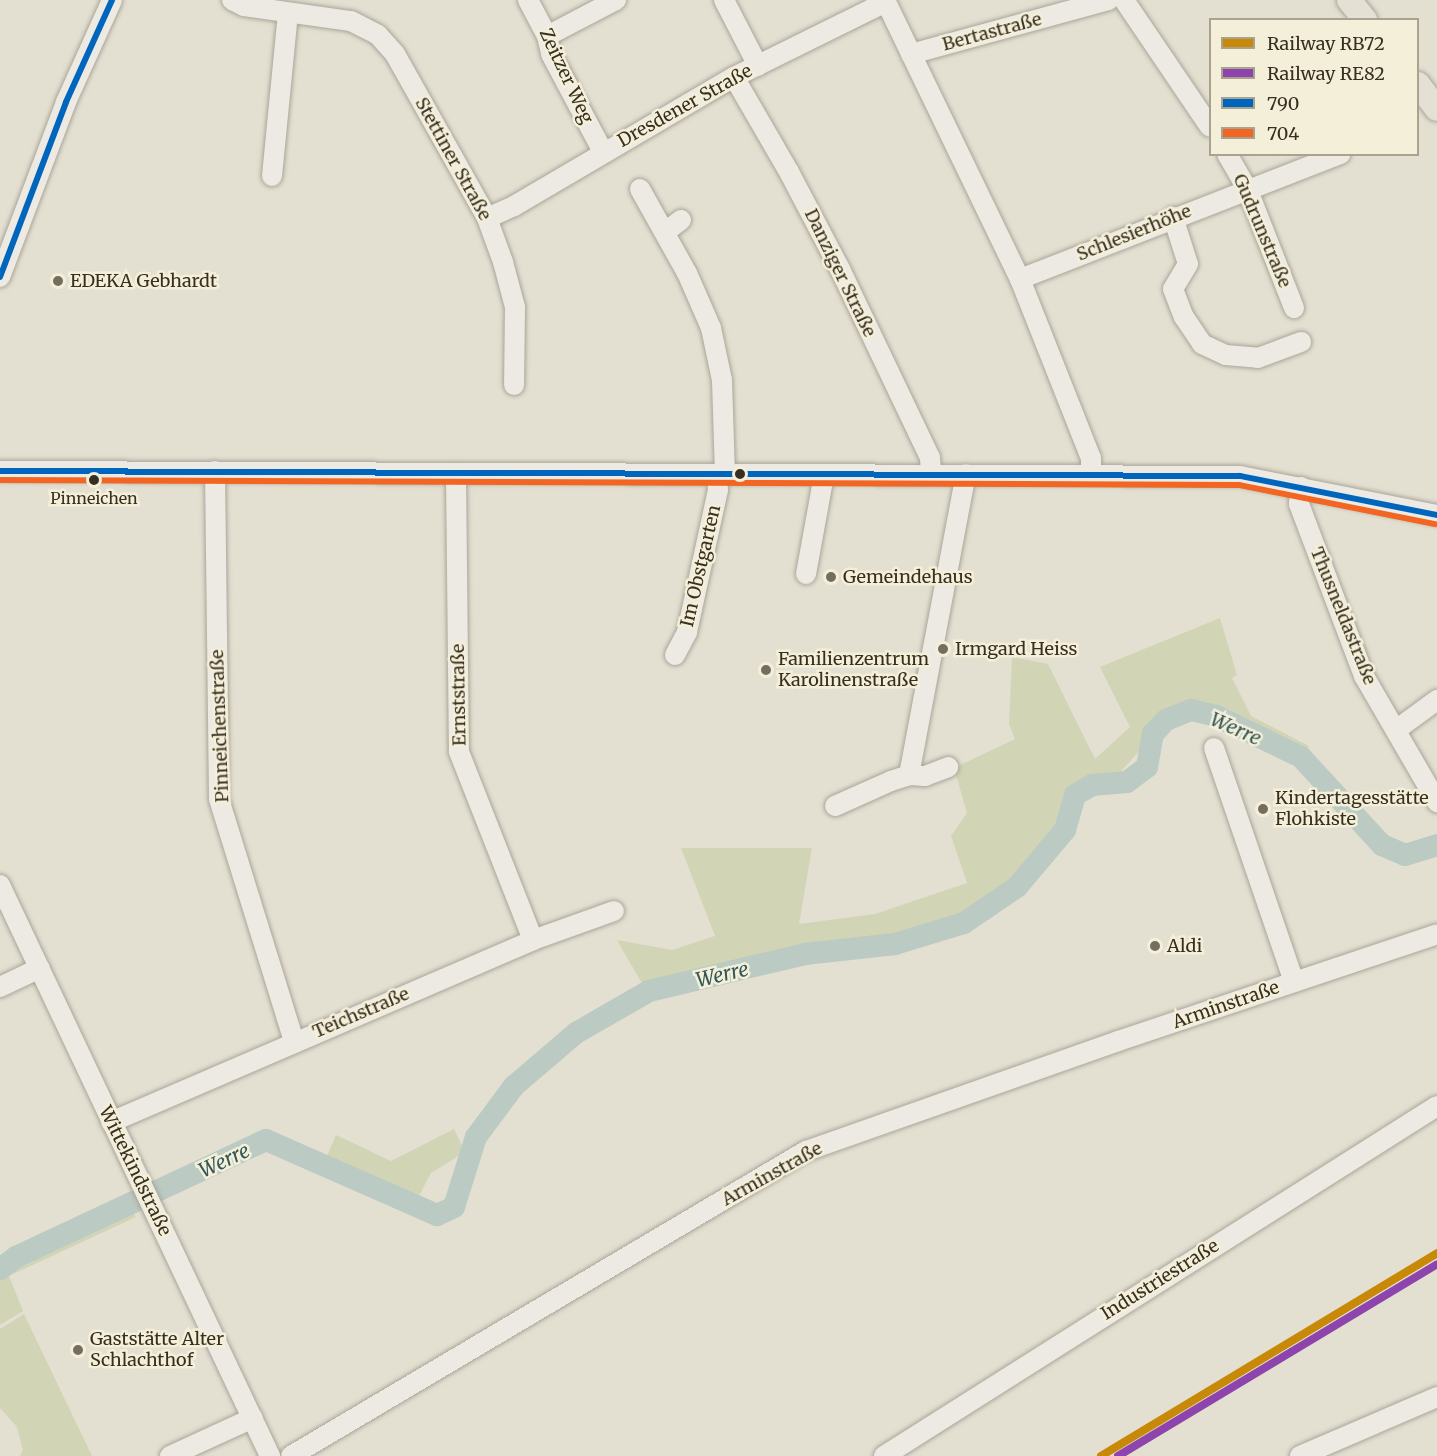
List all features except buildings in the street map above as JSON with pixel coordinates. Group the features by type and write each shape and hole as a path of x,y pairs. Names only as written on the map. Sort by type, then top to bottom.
{"main road":[{"path":"1349,0 1363,18"}],"street":[{"path":"0,277 66,102 112,0"},
{"name":"Stettiner Straße","path":"232,0 244,6 351,21 378,34 395,54 487,218 515,306 514,385"},
{"name":"Zeitzer Weg","path":"528,0 547,36 551,54 603,152"},
{"path":"547,36 616,0"},
{"path":"724,0 758,66"},
{"name":"Bertastraße","path":"911,54 1109,0"},
{"path":"1124,0 1209,126"},
{"path":"886,1 1020,279 1091,458 1091,475"},
{"name":"Dresdener Straße","path":"487,218 514,206 734,77 886,1"},
{"path":"272,176 288,13"},
{"name":"Danziger Straße","path":"734,77 789,172 840,270 930,458 931,474"},
{"name":"Gudrunstraße","path":"1228,156 1247,188 1294,309"},
{"name":"Schlesierhöhe","path":"1020,279 1247,188 1335,156"},
{"name":"Im Obstgarten","path":"640,189 673,226 715,344 722,380 721,475 687,632 675,655"},
{"path":"1173,217 1188,264 1173,289 1184,317 1202,344 1226,355 1258,357 1301,342"},
{"path":"0,471 1240,476 1437,515"},
{"name":"Pinneichenstraße","path":"215,471 219,799 294,1042"},
{"name":"Ernststraße","path":"456,473 459,752 533,940"},
{"path":"909,775 966,474"},
{"path":"806,574 824,475"},
{"name":"Thusneldastraße","path":"1301,487 1299,504 1364,676 1437,802"},
{"path":"1396,730 1437,700"},
{"name":"Arminstraße","path":"1214,748 1294,982"},
{"path":"835,806 909,775 925,776 948,766"},
{"name":"Wittekindstraße","path":"0,885 270,1456"},
{"name":"Teichstraße","path":"111,1122 533,940 614,911"},
{"name":"Arminstraße","path":"291,1456 792,1158 846,1135 1437,934"},
{"path":"0,987 40,968"},
{"name":"Industriestraße","path":"884,1456 1437,1106"},
{"path":"1300,1456 1437,1397"},
{"path":"170,1456 253,1418"}],"green space":[{"path":"1220,618 1237,675 1232,678 1251,716 1309,746 1306,752 1217,710 1191,705 1167,710 1157,715 1140,750 1117,776 1088,783 1069,795 1061,828 1010,885 961,914 887,935 802,945 644,987 617,940 672,950 715,936 681,848 812,848 799,924 875,914 967,883 951,836 967,813 954,768 1015,739 1009,724 1012,657 1048,664 1095,759 1130,727 1100,667"},
{"path":"454,1129 465,1152 431,1173 419,1196 326,1158 336,1135 391,1161"},
{"path":"125,1197 136,1217 9,1276 23,1311 0,1325 0,1256 82,1214"},
{"path":"24,1314 92,1456 20,1456 23,1450 17,1427 0,1408 0,1329"}],"waterway":[{"name":"Werre","path":"0,1269 16,1257 266,1140 437,1215 454,1207 476,1137 514,1086 576,1033 649,991 805,954 895,944 964,923 1017,887 1065,830 1075,795 1092,785 1127,782 1147,767 1153,734 1166,720 1191,710 1216,716 1301,757 1382,845 1405,855 1437,845"}],"rail line":[{"name":"RB72","path":"1101,1456 1437,1253"},
{"name":"RE82","path":"1118,1456 1437,1264"}],"transit line":[{"name":"790","path":"0,277 66,102 112,0"},
{"name":"790","path":"0,471 1240,476 1437,515"},
{"name":"704","path":"0,480 1239,485 1435,524"}],"place":[{"name":"EDEKA Gebhardt","path":"58,281"},
{"name":"Pinneichen","path":"94,480"},
{"name":"Gemeindehaus","path":"831,577"},
{"name":"Irmgard Heiss","path":"943,649"},
{"name":"Familienzentrum Karolinenstraße","path":"766,670"},
{"name":"Kindertagesstätte Flohkiste","path":"1263,809"},
{"name":"Aldi","path":"1155,946"},
{"name":"Gaststätte Alter Schlachthof","path":"78,1350"}]}
